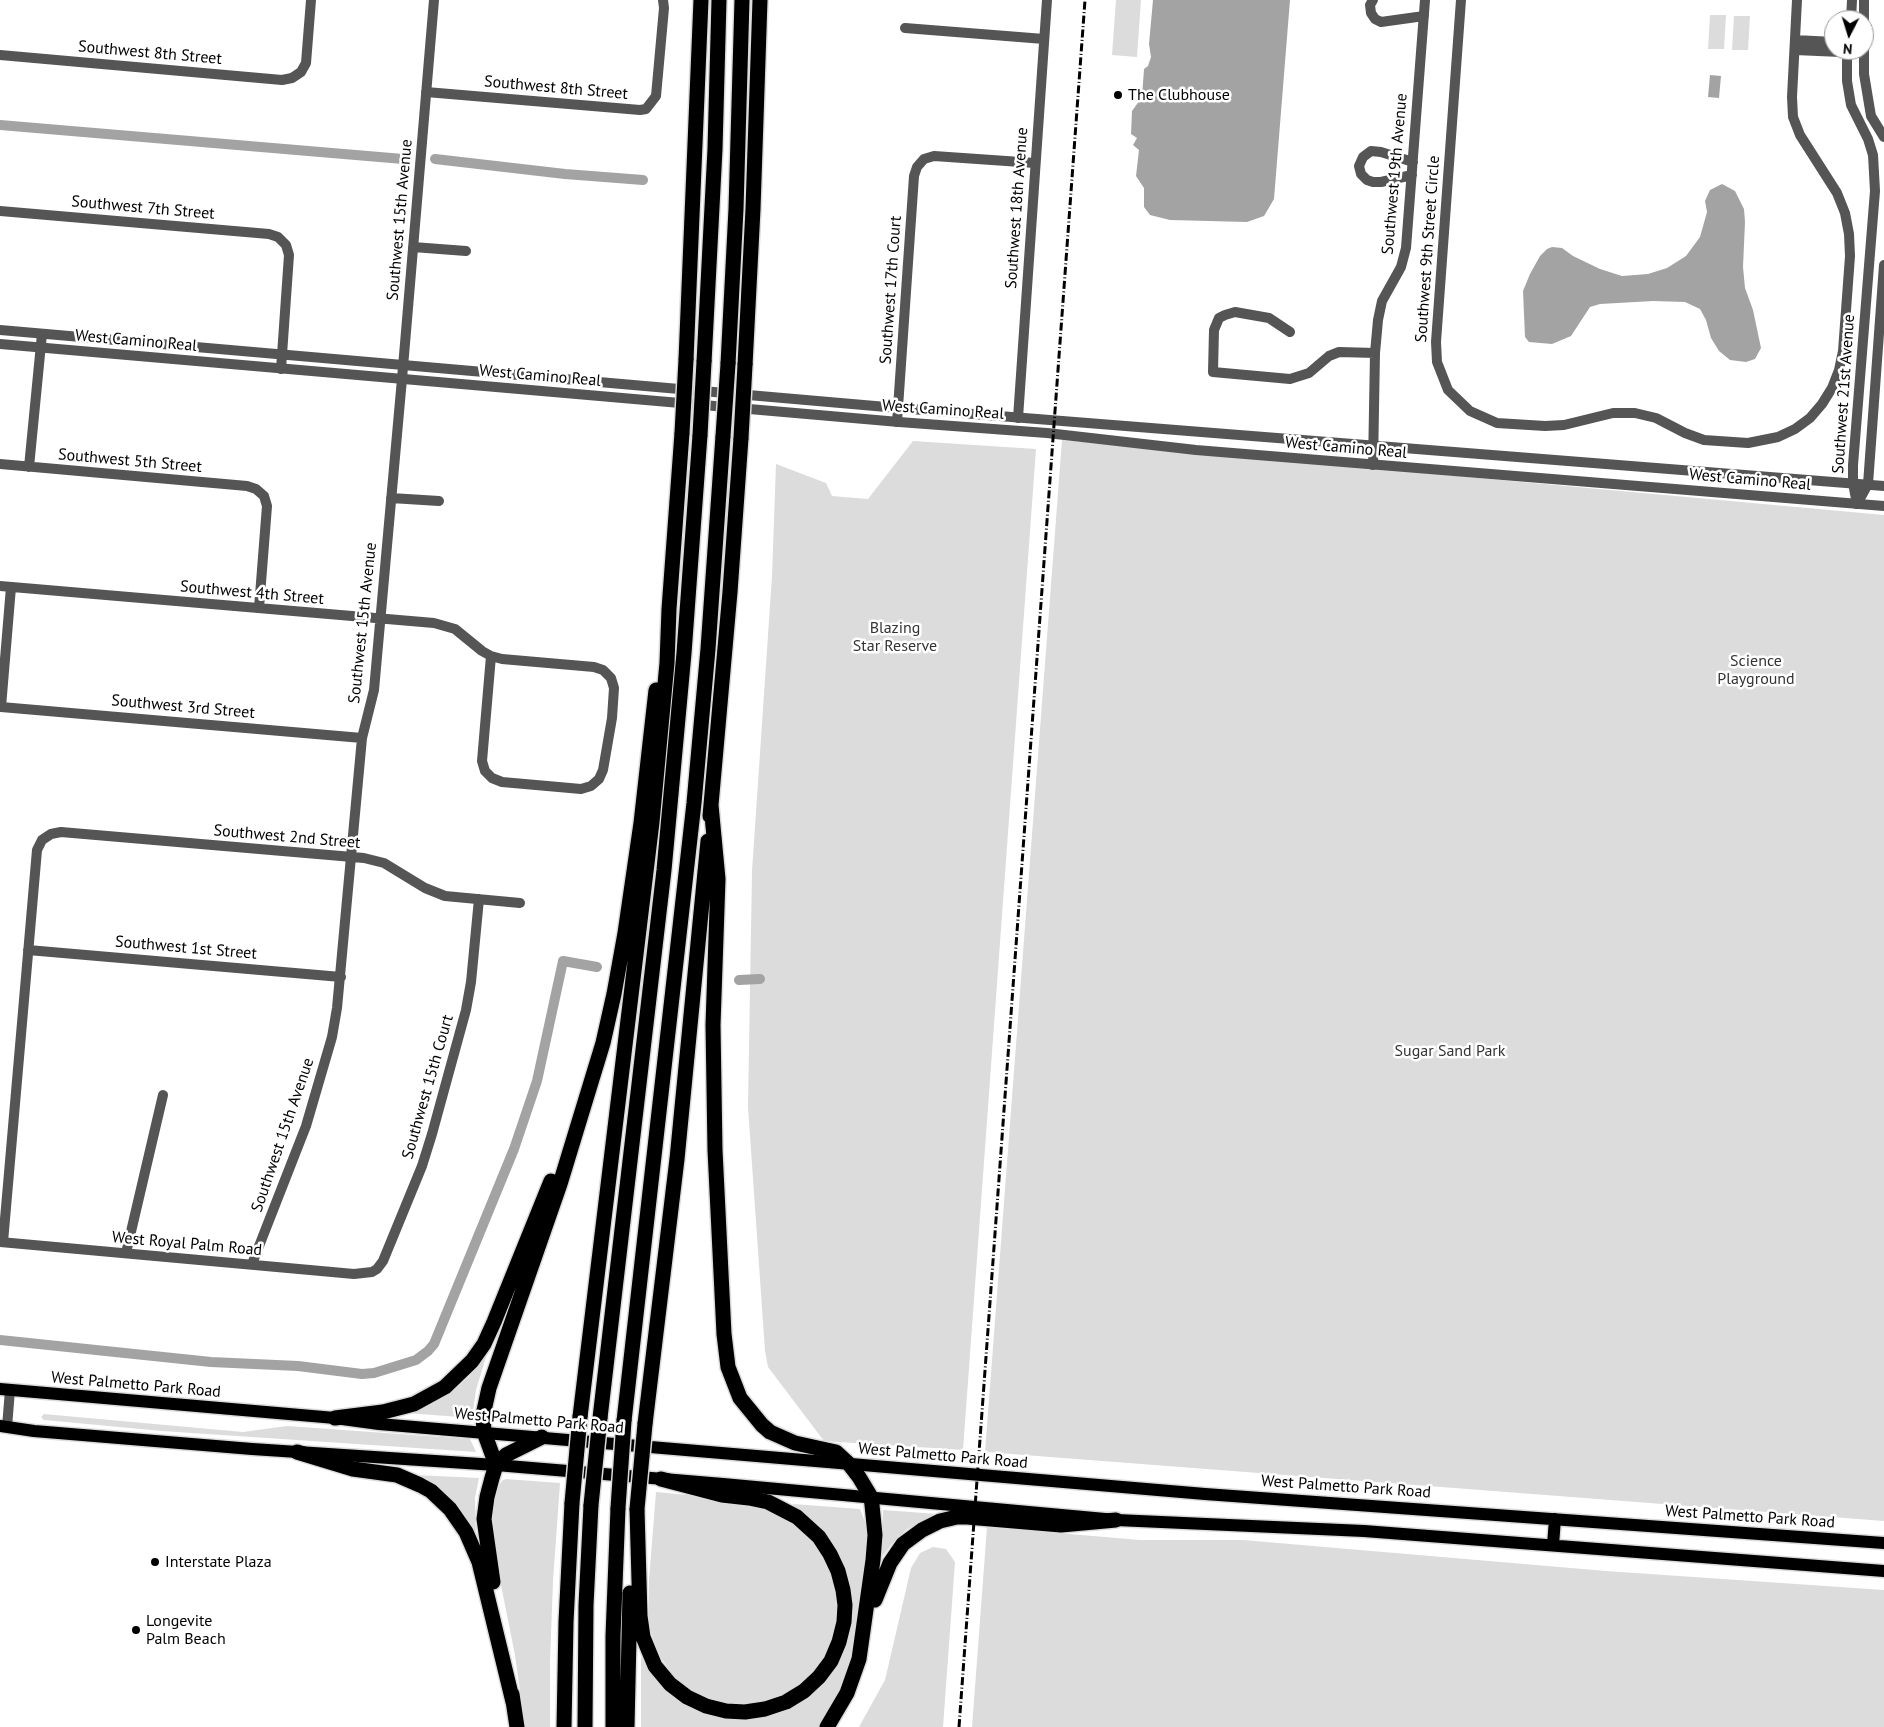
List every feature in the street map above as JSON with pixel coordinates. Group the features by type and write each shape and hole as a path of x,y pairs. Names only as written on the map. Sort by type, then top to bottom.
{"highway":[{"path":"585,1727 586,1605 580,1417 646,876 667,663 694,205 701,0"},
{"path":"564,1727 566,1622 583,1504 600,1418 663,879 682,680 704,362 715,140 719,0"},
{"path":"613,1727 612,1661 616,1532 624,1420 694,803 724,436 736,210 742,0"},
{"path":"627,1727 632,1547 638,1510 645,1424 678,1150 730,602 754,191 760,0"},
{"path":"496,1465 484,1432 483,1415 489,1388 574,1140 603,1043 614,994 640,823 652,710 669,609"},
{"path":"711,805 718,879 714,957 715,1150 724,1334 728,1367 740,1398 756,1419 770,1432 806,1447 836,1452 859,1477 871,1498 874,1548 863,1637"},
{"path":"336,1418 383,1412 414,1404 445,1387 472,1362 484,1344 494,1322 553,1175 574,1140"},
{"path":"517,1727 485,1530 487,1497 496,1465 512,1452 542,1437"},
{"path":"296,1452 353,1469 397,1475 431,1491 450,1509 466,1532 479,1562 514,1702"},
{"path":"638,1510 641,1628 650,1656 670,1684 687,1698 706,1706 726,1711 745,1712 765,1710 786,1702 804,1691 819,1677 831,1661 839,1642 844,1622 845,1606 838,1571 826,1546 819,1537 797,1517 768,1502 749,1498 722,1496 661,1479"},
{"path":"827,1727 839,1708 854,1676 863,1637 881,1582 890,1563 912,1536 931,1525 957,1517 1061,1525 1116,1520"},
{"path":"616,1532 628,1654"}],"main road":[{"name":"West Palmetto Park Road","path":"5,1390 336,1418 379,1424 1205,1494 1884,1543"},
{"path":"3,1426 34,1431 296,1452 496,1465 1116,1520 1364,1530 1884,1571"},
{"path":"1553,1545 1556,1519"}],"street":[{"name":"Southwest 8th Street","path":"0,55 282,80 292,78 301,72 306,62 311,0"},
{"name":"Southwest 15th Avenue","path":"252,1264 306,1126 332,1037 337,1008 362,738 374,690 404,365 412,247 434,0"},
{"name":"Southwest 8th Street","path":"426,92 646,109 656,96 664,8 663,0"},
{"name":"Southwest 18th Avenue","path":"1018,418 1047,0"},
{"path":"1373,0 1370,6 1371,14 1374,19 1381,22 1424,16"},
{"name":"Southwest 19th Avenue","path":"1373,465 1375,353 1378,320 1382,301 1401,267 1406,248 1424,0"},
{"name":"Southwest 9th Street Circle","path":"1461,0 1436,352 1440,372 1455,398 1478,416 1507,424 1535,426 1564,425 1614,413 1635,413 1656,418 1685,433 1704,440 1748,443 1769,440 1786,433 1810,418 1832,388 1841,361 1850,245 1847,224 1839,198 1832,183 1800,135 1793,117 1792,97 1797,0"},
{"path":"905,28 1044,39"},
{"path":"1795,45 1824,43"},
{"path":"1795,45 1824,48"},
{"name":"Southwest 21st Avenue","path":"1847,60 1847,81 1851,105 1868,138 1873,155 1875,191 1854,455 1853,483 1857,504"},
{"path":"1864,60 1864,74 1871,116 1884,137"},
{"path":"1412,175 1373,182 1367,180 1361,174 1360,166 1363,157 1371,152 1381,152 1413,162"},
{"name":"Southwest 17th Court","path":"897,422 914,176 917,167 924,159 934,156 1035,163"},
{"name":"Southwest 7th Street","path":"0,211 269,234 278,237 286,245 289,255 282,354"},
{"path":"412,247 466,251"},
{"name":"Southwest 21st Avenue","path":"1857,504 1868,484 1884,265"},
{"path":"1290,332 1269,318 1235,312 1219,318 1214,330 1213,372 1290,379 1309,373 1329,356 1339,352 1375,353"},
{"name":"West Camino Real","path":"0,330 1018,418 1884,486"},
{"path":"29,467 42,334"},
{"name":"West Camino Real","path":"0,344 897,422 1039,432 1196,450 1884,506"},
{"path":"280,368 282,354"},
{"name":"Southwest 5th Street","path":"0,464 247,486 256,489 264,496 267,506 259,608"},
{"path":"391,498 439,501"},
{"path":"1,707 5,586"},
{"name":"Southwest 4th Street","path":"5,586 445,625 465,636 482,651 491,656"},
{"path":"491,656 502,659 594,667 603,670 611,678 614,688 612,718 603,770 599,779 591,786 581,789 502,782 492,778 485,771 482,761 491,656"},
{"name":"Southwest 3rd Street","path":"1,707 362,738"},
{"name":"Southwest 2nd Street","path":"28,950 37,850 44,838 61,832 376,860 435,892 455,897 520,903"},
{"name":"Southwest 15th Court","path":"372,1272 383,1261 422,1166 432,1134 468,1001 479,899"},
{"path":"2,1242 28,950"},
{"name":"Southwest 1st Street","path":"28,950 341,977"},
{"path":"126,1253 163,1095"},
{"name":"West Royal Palm Road","path":"2,1242 354,1274 372,1272"},
{"path":"3,1426 5,1390"}],"green space":[{"path":"1116,0 1141,0 1137,57 1112,55"},
{"path":"1710,15 1726,15 1724,49 1708,49"},
{"path":"1734,16 1750,16 1748,50 1732,50"},
{"name":"Sugar Sand Park","path":"1062,440 1884,515 1884,1521 985,1452"},
{"name":"Blazing Star Reserve","path":"913,441 1036,449 963,1450 824,1441 768,1367 765,1351 748,1107 752,871 772,576 776,464 826,483 832,496 868,499"},
{"path":"488,1350 476,1390 472,1418 407,1413 428,1405 456,1388 469,1377"},
{"path":"44,1414 243,1432 287,1426 470,1439 476,1452 162,1431 44,1420 41,1417"},
{"path":"416,1475 479,1478 475,1498 476,1537 461,1512 450,1499 429,1482"},
{"path":"506,1479 560,1483 553,1581 550,1727 525,1727 515,1655 501,1585 492,1513 498,1486"},
{"path":"656,1492 739,1500 780,1512 813,1537 835,1577 839,1611 834,1637 825,1660 804,1684 780,1698 748,1705 724,1704 698,1696 678,1682 659,1655 649,1626 649,1580"},
{"path":"793,1504 860,1509 868,1539 857,1637 845,1683 820,1727 641,1727 641,1656 646,1666 666,1690 681,1700 784,1709 848,1630 824,1533 812,1519 794,1507"},
{"path":"883,1510 937,1514 907,1529 882,1557"},
{"path":"987,1527 1140,1540 1243,1540 1606,1571 1884,1590 1884,1727 972,1727"},
{"path":"933,1547 946,1549 955,1562 943,1727 859,1727 885,1680 911,1568 920,1553"}],"shaded area":[{"path":"1153,0 1290,0 1274,199 1264,216 1247,222 1170,220 1150,215 1144,207 1144,188 1136,176 1139,150 1133,145 1137,138 1131,134 1132,111 1142,97 1144,69 1148,66 1151,57 1149,44"},
{"path":"1710,75 1721,76 1719,98 1708,97"},
{"path":"1722,184 1735,191 1744,209 1743,267 1745,288 1753,310 1761,348 1755,359 1746,362 1730,360 1719,351 1711,338 1706,320 1700,309 1685,302 1653,301 1600,304 1590,307 1571,336 1552,344 1529,342 1525,337 1523,291 1540,256 1547,249 1552,247 1562,248 1573,256 1600,269 1622,276 1648,274 1667,268 1686,256 1700,237 1707,212 1705,201 1710,190"}],"waterway":[{"path":"0,125 403,159"},
{"path":"435,159 565,174 643,180"},
{"path":"0,1340 211,1362 298,1366 362,1374 374,1373 416,1360 434,1344 514,1149 537,1081 563,961 597,967"},
{"path":"739,980 760,979"}],"railway":[{"path":"959,1727 1085,0"}],"place":[{"name":"The Clubhouse","path":"1118,95"},
{"name":"Interstate Plaza","path":"155,1562"},
{"name":"Longevite Palm Beach","path":"136,1630"}],"park label":[{"name":"Science Playground","path":"1756,670"}]}
